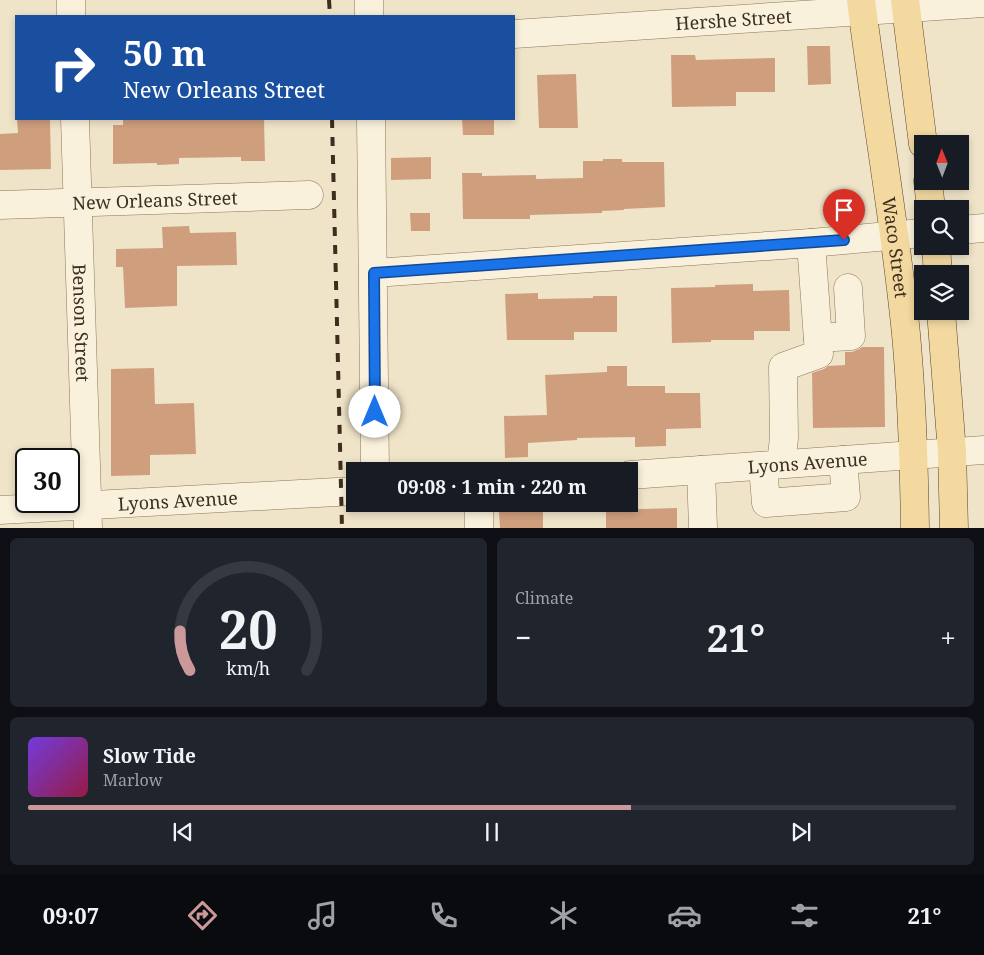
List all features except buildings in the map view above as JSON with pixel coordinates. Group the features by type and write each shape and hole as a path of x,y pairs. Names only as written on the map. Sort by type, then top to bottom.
{"main road":[{"path":"905,4 922,135"},
{"name":"Waco Street","path":"862,5 906,335 914,455 915,528"},
{"path":"942,320 952,452 954,528"}],"street":[{"path":"71,0 71,15"},
{"path":"369,0 369,15"},
{"name":"Hershe Street","path":"515,34 862,5 984,3"},
{"name":"Benson Street","path":"75,120 88,516"},
{"path":"371,120 375,462"},
{"name":"New Orleans Street","path":"0,205 309,195"},
{"path":"969,229 984,228"},
{"path":"374,273 811,243 914,234"},
{"path":"811,243 819,354 783,367 784,438 772,464 766,503 846,497 843,460"},
{"path":"818,338 851,336 848,288"},
{"name":"Lyons Avenue","path":"638,474 984,450"},
{"path":"701,470 703,528"},
{"name":"Lyons Avenue","path":"0,510 88,516 346,492"},
{"path":"479,512 479,528"}],"railway":[{"path":"329,0 330,15"},
{"path":"332,120 342,528"}],"route":[{"path":"375,412 374,273 844,240"}]}
